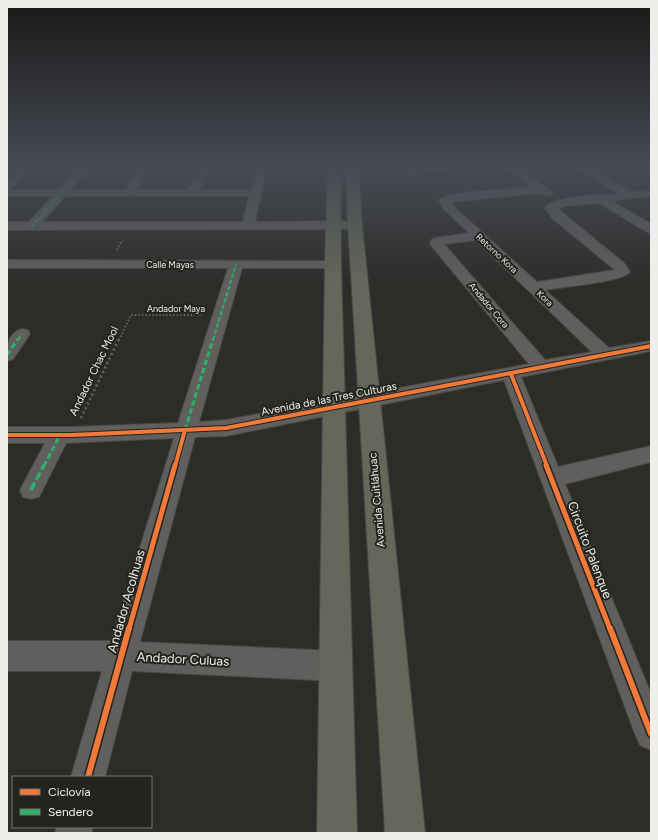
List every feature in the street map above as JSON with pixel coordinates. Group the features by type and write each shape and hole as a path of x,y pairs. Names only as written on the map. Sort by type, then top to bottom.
{"main road":[{"name":"Avenida Cuitláhuac","path":"341,206 369,400 405,833"},
{"name":"Avenida Cuitláhuac","path":"337,833 333,264 344,225 347,206"}],"street":[{"path":"32,226 50,206"},
{"path":"248,225 252,206"},
{"name":"Retorno Kora","path":"447,206 533,287"},
{"name":"Kora","path":"533,287 616,275 623,272 619,266 556,215 550,208 554,206"},
{"path":"613,206 651,229"},
{"path":"7,226 344,225"},
{"name":"Andador Cora","path":"479,236 437,242 542,368"},
{"name":"Calle Mayas","path":"7,264 333,264"},
{"name":"Andador Acolhuas","path":"88,776 186,430 236,264"},
{"name":"Kora","path":"533,287 606,355"},
{"path":"7,355 22,334"},
{"name":"Avenida de las Tres Culturas","path":"7,435 66,435 226,428 651,346"},
{"name":"Circuito Palenque","path":"511,374 651,734"},
{"path":"31,490 66,435"},
{"path":"551,478 651,454"},
{"name":"Andador Culuas","path":"7,656 121,656 336,666"}],"path":[{"path":"108,264 132,225"}],"marked path":[{"path":"32,226 50,206"},
{"path":"185,430 236,264"},
{"path":"7,355 22,334"},
{"path":"31,490 60,435"}],"cycle path":[{"path":"7,435 72,435 226,428 651,346"},
{"path":"511,374 651,734"},
{"path":"88,776 185,430"}]}
